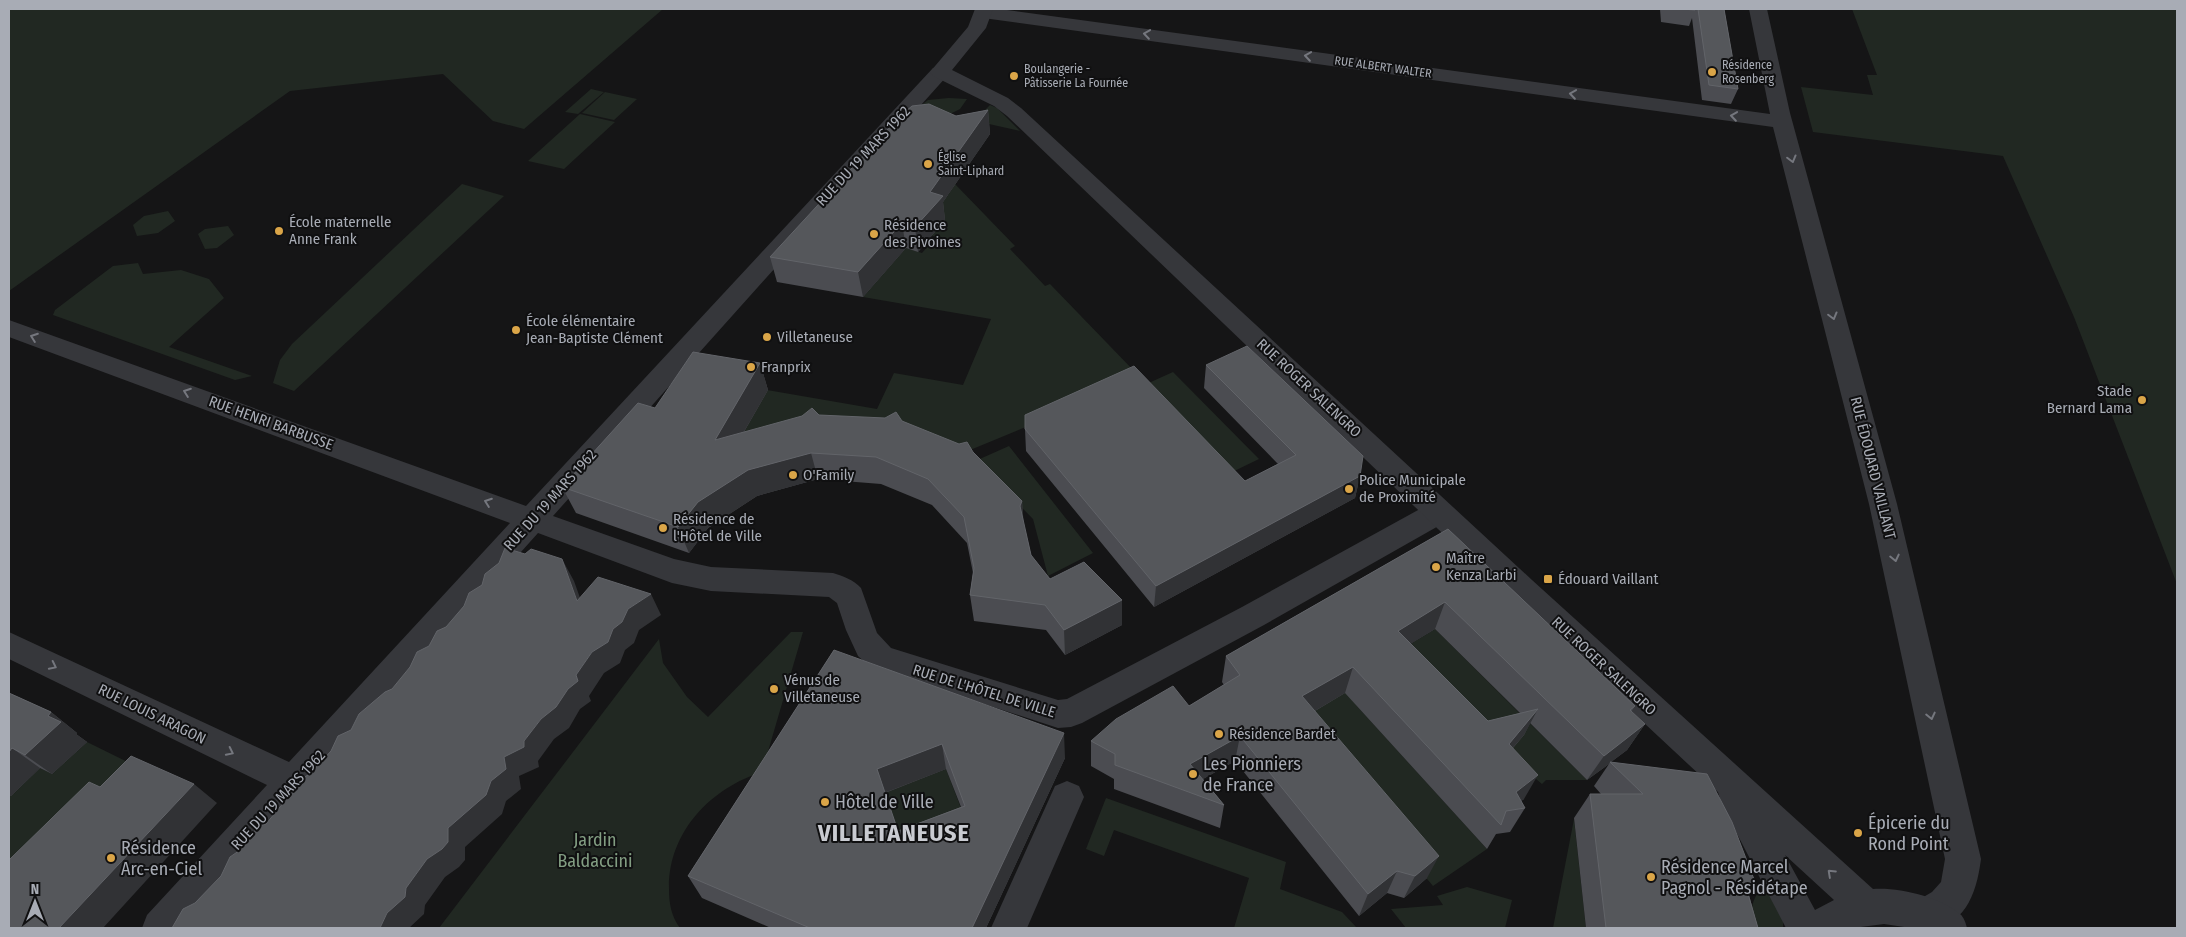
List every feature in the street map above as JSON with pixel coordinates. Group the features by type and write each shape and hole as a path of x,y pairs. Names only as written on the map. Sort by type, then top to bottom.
{"street":[{"name":"RUE ÉDOUARD VAILLANT","path":"1758,9 1782,122 1883,504 1963,859 1957,893 1946,906 1938,922"},
{"name":"RUE ALBERT WALTER","path":"984,10 1782,122"},
{"path":"940,72 976,28 984,10"},
{"name":"RUE ROGER SALENGRO","path":"940,72 1001,102 1014,112 1439,512 1866,906"},
{"name":"RUE DU 19 MARS 1962","path":"160,928 940,72"},
{"name":"RUE HENRI BARBUSSE","path":"9,328 534,518"},
{"name":"RUE DE L'HÔTEL DE VILLE","path":"534,518 672,571 696,577 783,584 833,585 846,592 850,597 865,638 874,653 881,658 1063,715 1071,713 1253,616 1439,512"},
{"name":"RUE LOUIS ARAGON","path":"9,645 295,782"},
{"name":"RUE ROGER SALENGRO","path":"1724,775 1805,928"},
{"path":"1008,928 1067,797"},
{"path":"1821,928 1840,915 1866,906 1901,908 1938,922"}],"green space":[{"path":"9,9 663,9 524,129 493,121 443,74 290,91 9,291"},
{"name":"Stade Bernard Lama","path":"1852,9 2177,9 2177,584 2074,317 2003,156 1813,132 1801,87 1873,95 1867,75 1877,75"},
{"path":"591,89 604,92 578,114 565,112"},
{"path":"605,92 637,99 614,120 582,113"},
{"path":"967,99 960,109 950,114 916,109 928,100"},
{"path":"990,105 997,108 1020,131 989,124 984,116 984,111"},
{"path":"580,114 615,122 564,169 528,161"},
{"path":"462,184 504,196 294,391 273,383 280,360 292,344"},
{"path":"955,184 1015,246 1010,249 1045,286 1050,284 1135,372 1057,414 958,455 744,432 767,390 877,409 894,373 963,385 991,319 863,297 906,248 922,253 936,237 921,232 918,187 948,195"},
{"path":"168,211 175,221 158,233 137,236 133,225 144,216"},
{"path":"228,226 234,235 217,248 205,249 198,234 205,229"},
{"path":"138,263 143,274 181,270 209,279 224,298 169,347 252,376 235,380 53,315 55,310 113,266"},
{"path":"1173,372 1259,459 1226,475 1142,386"},
{"path":"1009,446 1093,553 1048,576 1033,519 981,466 973,462"},
{"path":"1435,629 1587,780 1546,780 1542,784 1389,657"},
{"name":"Jardin Baldaccini","path":"791,632 803,632 762,772 743,779 710,801 696,815 676,849 671,868 669,894 673,914 680,928 439,928 659,639 663,663 687,697 708,717"},
{"path":"1351,689 1356,705 1487,849 1433,886 1308,736 1291,724"},
{"path":"87,742 156,776 9,906 9,795 11,796 40,768 52,774"},
{"path":"946,769 969,829 904,854 884,793"},
{"path":"1106,798 1286,862 1280,889 1342,912 1357,928 1234,928 1249,878 1114,830 1104,856 1086,849"},
{"path":"1574,819 1586,928 1553,928"},
{"path":"1467,887 1512,900 1505,928 1406,928 1391,909 1443,905 1437,896"},
{"path":"1763,887 1766,887 1783,919 1783,928 1750,928 1751,911 1754,901"}],"building":[{"path":"1698,9 1724,9 1738,89 1709,85"},
{"path":"929,104 956,116 988,110 930,192 943,196 915,227 902,223 858,272 770,257 899,117 912,106"},
{"path":"1247,346 1363,456 1360,476 1156,586 1025,429 1025,415 1134,366 1245,481 1296,455 1206,365"},
{"path":"693,352 760,363 715,440 802,416 812,408 819,415 885,418 896,412 902,421 959,444 967,442 973,452 1022,501 1020,506 1031,555 1050,579 1084,562 1122,600 1064,630 1045,605 970,595 974,568 964,517 928,479 876,457 811,453 748,470 698,502 678,527 562,487 638,403 655,408"},
{"name":"Résidence Bardet","path":"1448,529 1635,706 1630,710 1645,724 1604,756 1445,602 1398,631 1488,721 1538,709 1509,744 1538,775 1516,792 1525,808 1506,811 1501,825 1353,667 1302,696 1439,856 1415,876 1397,871 1368,894 1240,736 1190,764 1224,805 1115,765 1115,754 1091,741 1116,719 1173,686 1189,706 1240,675 1226,656"},
{"path":"505,548 525,554 531,549 562,559 577,601 598,577 651,594 628,609 622,622 613,629 608,642 592,652 576,675 578,681 568,689 556,707 541,719 524,741 524,747 504,757 506,769 491,781 486,795 448,828 448,842 442,849 427,859 406,888 405,897 387,913 380,928 172,928 183,909 195,903 221,876 230,857 243,848 258,826 266,824 289,796 297,781 310,774 331,751 338,736 351,730 359,714 385,692 392,689 410,667 417,652 429,646 437,631 446,627 464,606 469,593 482,585 485,574 499,563"},
{"name":"Hôtel de Ville","path":"834,650 1064,733 972,928 810,928 688,876","holes":["942,744 965,806 898,831 877,769"]},
{"path":"9,693 51,712 48,716 61,722 25,755 12,748 9,752"},
{"path":"131,756 194,784 59,928 9,928 9,860 89,782 100,787"},
{"name":"Résidence Marcel Pagnol - Résidétape","path":"1610,762 1707,774 1732,822 1757,887 1746,887 1758,928 1606,928 1590,794 1643,794"}],"place":[{"name":"Résidence Rosenberg","path":"1712,72"},
{"name":"Boulangerie - Pâtisserie La Fournée","path":"1014,76"},
{"name":"Église Saint-Liphard","path":"928,164"},
{"name":"École maternelle Anne Frank","path":"279,231"},
{"name":"Résidence des Pivoines","path":"874,234"},
{"name":"École élémentaire Jean-Baptiste Clément","path":"516,330"},
{"name":"Villetaneuse","path":"767,337"},
{"name":"Franprix","path":"751,367"},
{"name":"Stade Bernard Lama","path":"2142,400"},
{"name":"O'Family","path":"793,475"},
{"name":"Police Municipale de Proximité","path":"1349,489"},
{"name":"Résidence de l'Hôtel de Ville","path":"663,528"},
{"name":"Maître Kenza Larbi","path":"1436,567"},
{"name":"Édouard Vaillant","path":"1548,579"},
{"name":"Vénus de Villetaneuse","path":"774,689"},
{"name":"Résidence Bardet","path":"1219,734"},
{"name":"Les Pionniers de France","path":"1193,774"},
{"name":"Hôtel de Ville","path":"825,802"},
{"name":"Épicerie du Rond Point","path":"1858,833"},
{"name":"Résidence Arc-en-Ciel","path":"111,858"},
{"name":"Résidence Marcel Pagnol - Résidétape","path":"1651,877"}],"district":[{"name":"VILLETANEUSE","path":"894,833"}]}
